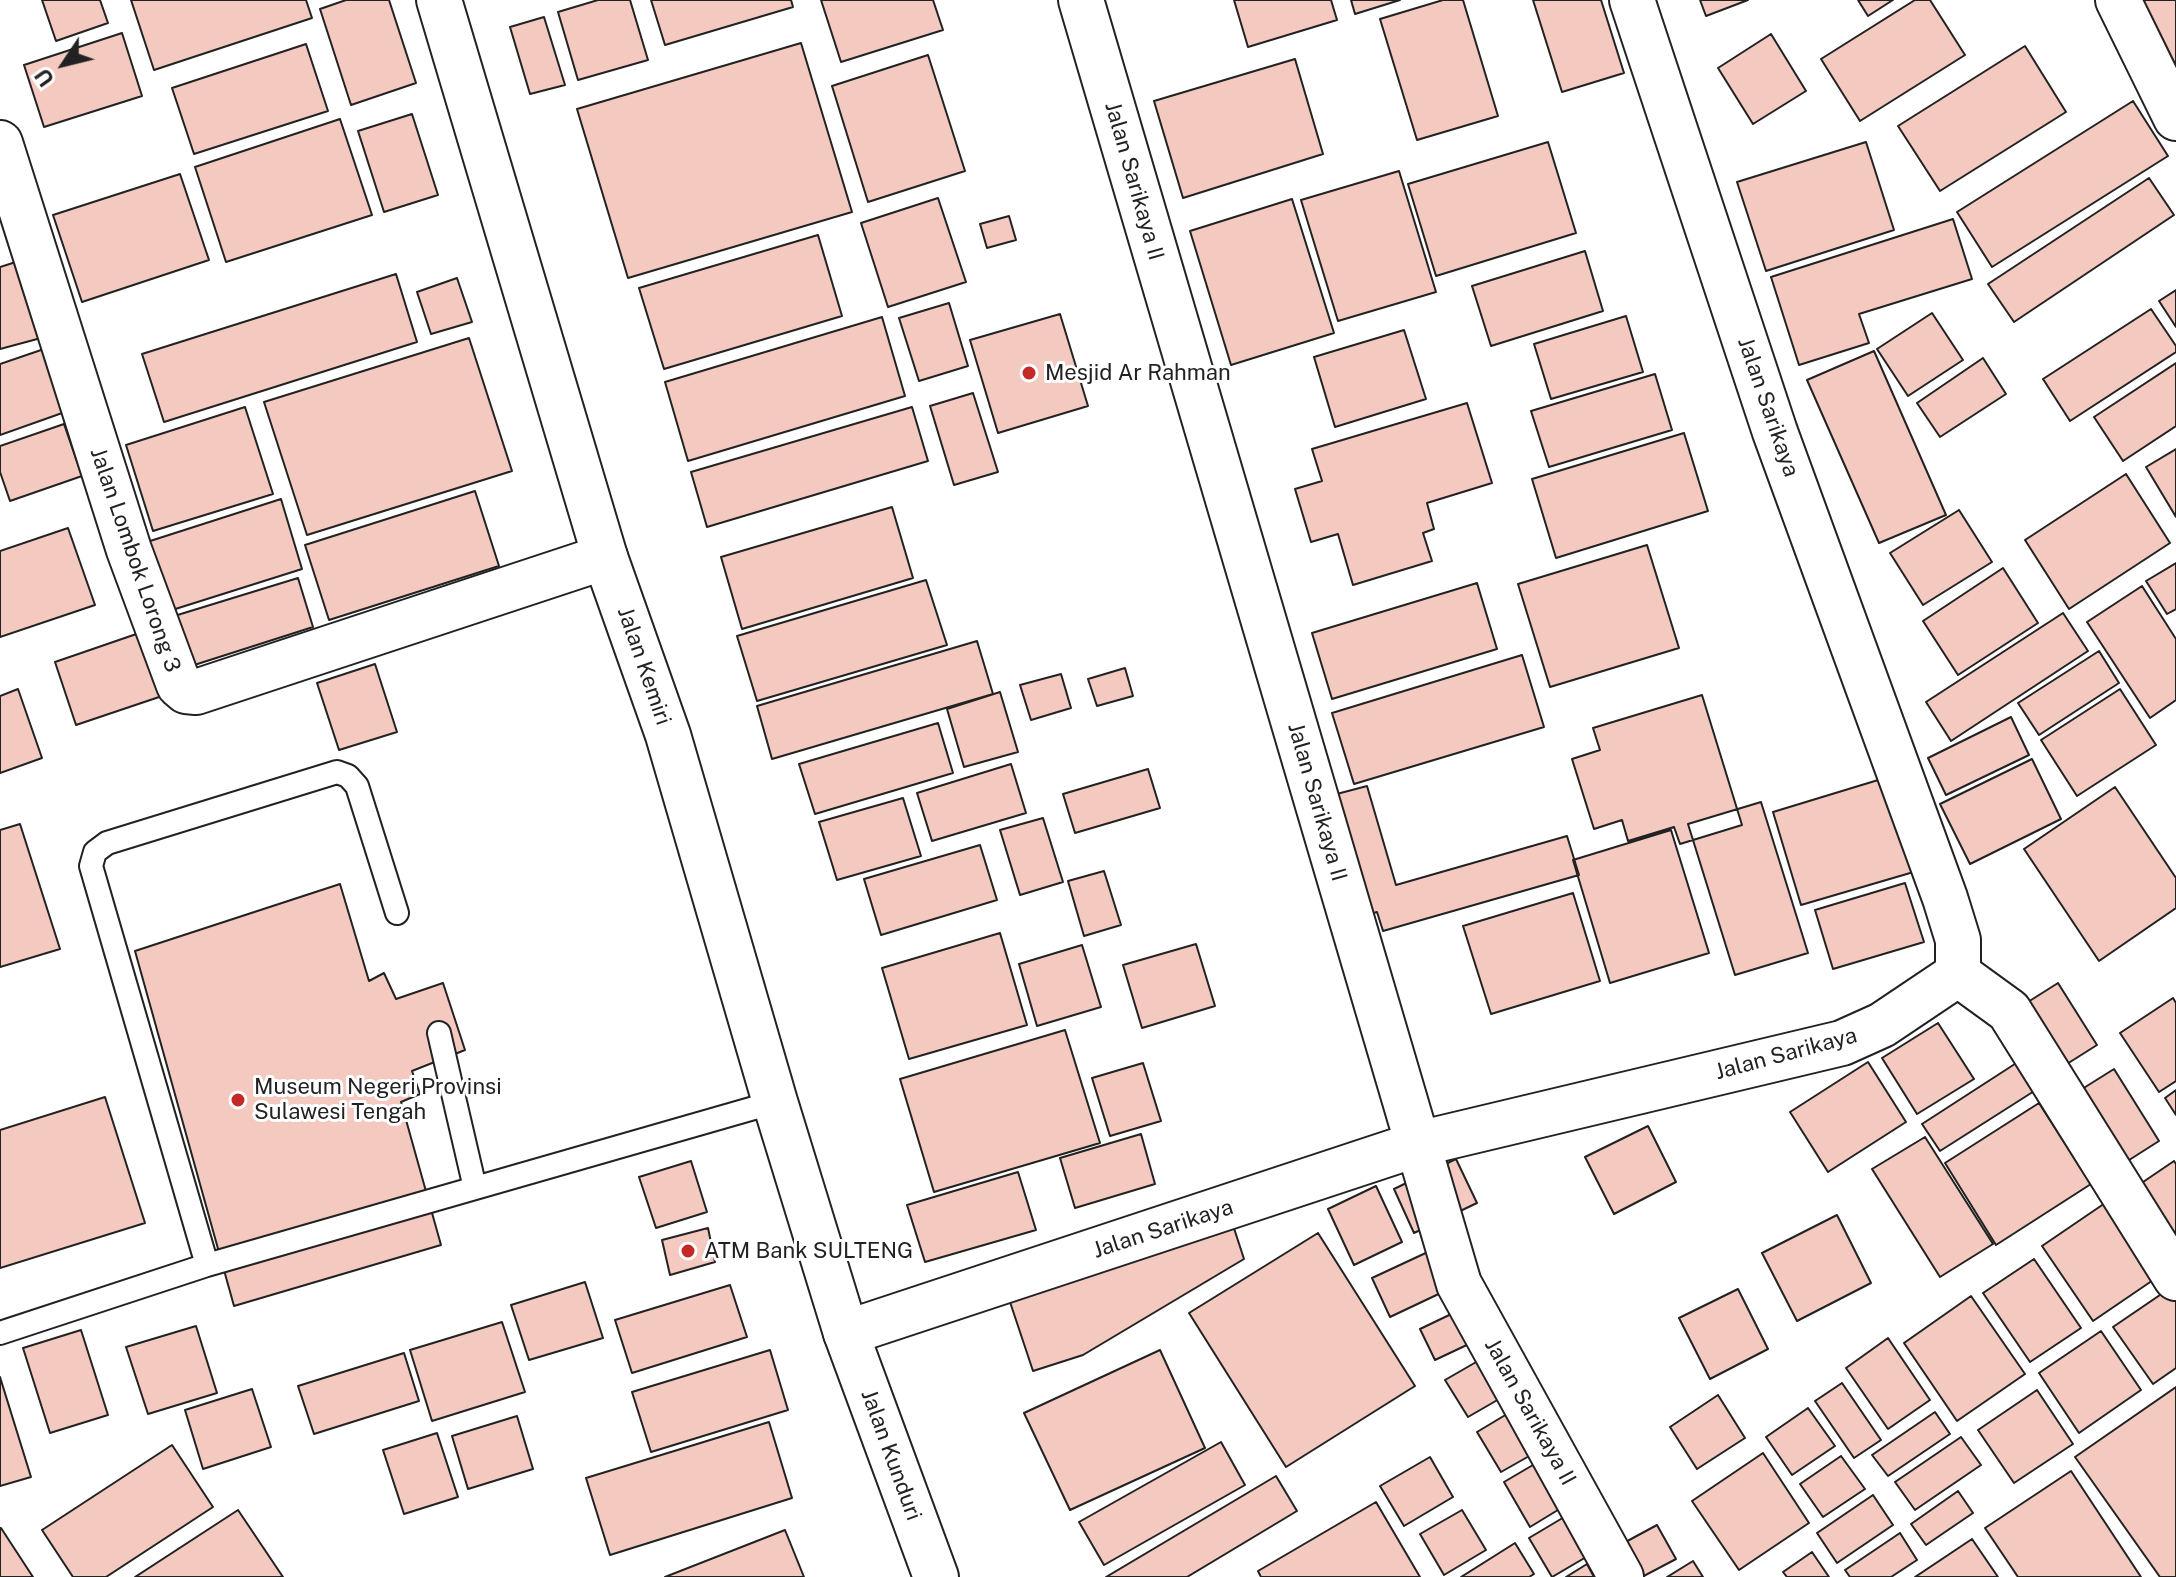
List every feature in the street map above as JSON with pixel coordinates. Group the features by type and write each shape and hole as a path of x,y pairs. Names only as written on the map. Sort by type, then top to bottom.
{"street":[{"name":"Jalan Kemiri","path":"439,0 605,557 668,735 846,1333"},
{"name":"Jalan Sarikaya II","path":"1081,0 1459,1284 1621,1577"},
{"name":"Jalan Sarikaya","path":"846,1333 1418,1144 1842,1043 1882,1025 1958,974 1958,940 1945,898 1775,432 1632,0"},
{"path":"2118,0 2176,118"},
{"name":"Jalan Lombok Lorong 3","path":"0,143 129,550 179,685 186,691 196,692 605,557"},
{"path":"1958,974 2009,1011 2176,1278"},
{"name":"Jalan Kunduri","path":"846,1333 936,1577"}],"lane":[{"path":"207,1265 91,866 95,852 107,843 337,772 348,776 357,786 397,913"},
{"path":"439,1033 475,1188"},
{"path":"0,1333 207,1265 775,1102"}],"building":[{"path":"42,0 100,0 108,23 56,41"},
{"path":"131,0 306,0 312,18 154,70"},
{"path":"346,0 389,0 416,83 351,105 320,9"},
{"path":"598,0 630,0 648,60 578,80 558,12"},
{"path":"651,0 791,0 793,7 665,45"},
{"path":"821,0 933,0 943,30 841,62"},
{"path":"1234,0 1331,0 1337,20 1248,47"},
{"path":"1351,0 1400,0 1355,14"},
{"path":"1443,0 1463,0 1498,116 1417,140 1380,19"},
{"path":"1533,0 1601,0 1624,73 1562,92"},
{"path":"1700,0 1748,0 1706,16"},
{"path":"1858,0 1893,0 1868,16"},
{"path":"1915,0 1930,0 1965,55 1860,121 1821,59"},
{"path":"2130,0 2176,0 2176,78"},
{"path":"544,17 565,85 530,94 510,27"},
{"path":"122,33 142,96 44,127 24,65"},
{"path":"1771,34 1806,91 1753,124 1718,68"},
{"path":"801,43 852,212 628,278 577,109"},
{"path":"306,44 328,111 194,154 172,88"},
{"path":"2025,46 2066,112 1940,191 1898,126"},
{"path":"928,55 965,171 868,202 832,86"},
{"path":"1295,59 1323,154 1183,198 1154,101"},
{"path":"2133,101 2168,156 1992,267 1957,212"},
{"path":"412,114 438,195 384,212 358,131"},
{"path":"340,119 372,215 226,262 195,167"},
{"path":"1548,142 1576,233 1436,276 1408,184"},
{"path":"1866,142 1894,230 1766,271 1737,182"},
{"path":"1399,171 1436,292 1338,321 1301,200"},
{"path":"180,174 209,260 82,302 53,215"},
{"path":"2149,178 2174,215 2014,322 1988,284"},
{"path":"938,198 966,282 888,307 861,223"},
{"path":"1292,199 1334,333 1231,365 1190,231"},
{"path":"1009,216 1016,240 987,248 980,224"},
{"path":"1953,219 1972,279 1859,314 1869,343 1799,365 1771,277"},
{"path":"818,235 842,316 664,369 639,288"},
{"path":"1585,251 1603,311 1491,346 1472,286"},
{"path":"19,261 41,338 0,349 0,267"},
{"path":"396,274 417,342 164,422 142,354"},
{"path":"457,278 472,322 431,334 417,292"},
{"path":"2176,290 2176,327 2159,301"},
{"path":"949,303 968,366 919,381 899,318"},
{"path":"2151,309 2176,346 2176,352 2070,421 2043,379"},
{"path":"1932,313 1963,360 1908,396 1877,349"},
{"name":"Mesjid Ar Rahman","path":"1060,314 1088,406 998,433 970,340"},
{"path":"1626,316 1643,372 1551,399 1534,344"},
{"path":"882,317 905,396 688,461 665,382"},
{"path":"1404,330 1426,399 1335,427 1314,357"},
{"path":"469,338 512,471 307,535 264,402"},
{"path":"44,349 65,412 0,435 0,364"},
{"path":"1874,351 1946,515 1879,543 1807,380"},
{"path":"1983,358 2006,394 1940,437 1917,403"},
{"path":"2176,363 2176,426 2123,461 2094,417"},
{"path":"1655,374 1672,430 1549,467 1531,411"},
{"path":"973,393 998,472 954,485 930,406"},
{"path":"1467,403 1492,483 1427,503 1434,529 1423,533 1432,561 1353,585 1338,534 1311,542 1295,489 1322,481 1312,449"},
{"path":"245,407 273,494 153,531 126,445"},
{"path":"912,407 928,461 707,527 691,472"},
{"path":"64,424 82,476 10,501 0,472 0,446"},
{"path":"1684,433 1708,511 1556,558 1532,479"},
{"path":"2176,449 2176,517 2146,467"},
{"path":"2126,474 2170,543 2069,609 2025,540"},
{"path":"475,491 499,566 329,620 305,545"},
{"path":"281,499 302,569 169,611 147,542"},
{"path":"892,507 913,578 742,629 721,557"},
{"path":"1959,510 1992,562 1923,605 1890,553"},
{"path":"68,528 95,605 0,637 0,551"},
{"path":"1647,545 1679,648 1550,687 1518,584"},
{"path":"2176,563 2176,609 2167,614 2146,581"},
{"path":"2003,568 2038,623 1958,675 1923,621"},
{"path":"298,578 313,627 188,667 171,617"},
{"path":"926,580 947,645 757,701 737,636"},
{"path":"1477,583 1497,649 1332,699 1312,633"},
{"path":"2142,586 2176,639 2176,700 2150,718 2087,622"},
{"path":"2063,613 2088,651 1951,741 1926,702"},
{"path":"148,630 171,693 76,725 55,662"},
{"path":"977,641 993,694 772,759 757,706"},
{"path":"2099,651 2119,683 2039,735 2018,703"},
{"path":"1522,655 1544,727 1354,784 1332,713"},
{"path":"375,664 397,732 339,750 317,683"},
{"path":"1125,668 1133,696 1097,706 1088,679"},
{"path":"1061,674 1071,708 1031,720 1020,685"},
{"path":"18,689 42,758 0,773 0,696"},
{"path":"2120,689 2156,745 2077,796 2041,740"},
{"path":"1000,692 1018,752 964,767 947,709"},
{"path":"1702,695 1742,825 1680,844 1674,827 1628,841 1622,820 1594,829 1572,759 1600,750 1593,728"},
{"path":"2011,717 2029,755 1946,795 1928,758"},
{"path":"938,723 953,773 815,814 799,764"},
{"path":"2032,759 2061,819 1970,864 1940,804"},
{"path":"1011,764 1026,813 932,841 917,793"},
{"path":"1148,769 1160,808 1075,833 1063,794"},
{"path":"1888,777 1917,871 1801,905 1773,812"},
{"path":"1367,786 1396,885 1567,836 1579,875 1383,931 1377,912 1367,915 1333,795"},
{"path":"2115,787 2176,878 2176,908 2099,961 2024,849"},
{"path":"903,798 921,856 837,880 819,822"},
{"path":"1761,802 1808,953 1735,975 1688,824"},
{"path":"1043,818 1063,882 1020,895 1000,830"},
{"path":"20,824 60,949 0,967 0,830"},
{"path":"1671,830 1709,953 1610,983 1573,860"},
{"path":"980,845 997,900 881,935 864,879"},
{"path":"1104,871 1121,925 1084,936 1068,881"},
{"path":"1905,883 1924,942 1833,969 1815,910"},
{"path":"340,884 369,981 384,973 396,999 443,983 465,1050 412,1071 420,1094 401,1102 441,1245 234,1306 135,951"},
{"path":"1573,893 1600,981 1491,1014 1463,926"},
{"path":"1000,933 1027,1025 909,1059 882,968"},
{"path":"1196,944 1215,1006 1142,1028 1123,965"},
{"path":"1082,945 1101,1007 1037,1026 1019,964"},
{"path":"2058,983 2097,1045 2040,1081 2001,1019"},
{"path":"2173,998 2176,1003 2176,1081 2159,1092 2120,1033"},
{"path":"1938,1023 1974,1079 1917,1114 1882,1058"},
{"path":"1065,1030 1100,1143 934,1192 900,1079"},
{"path":"2021,1060 2039,1088 1940,1151 1922,1124"},
{"path":"1868,1062 1906,1122 1828,1172 1790,1112"},
{"path":"1143,1063 1161,1121 1110,1136 1092,1078"},
{"path":"2114,1069 2159,1141 2093,1183 2047,1111"},
{"path":"2176,1090 2176,1115 2165,1098"},
{"path":"105,1097 145,1223 0,1268 0,1130"},
{"path":"2039,1103 2091,1184 1996,1245 1945,1163"},
{"path":"1648,1126 1676,1182 1614,1214 1585,1157"},
{"path":"1141,1134 1155,1184 1075,1208 1060,1158"},
{"path":"1925,1137 1993,1244 1940,1277 1872,1169"},
{"path":"1456,1159 1477,1203 1414,1233 1394,1189"},
{"path":"691,1161 707,1212 656,1228 639,1177"},
{"path":"2174,1161 2176,1164 2176,1269 2118,1199"},
{"path":"1018,1172 1036,1230 925,1262 907,1205"},
{"path":"1376,1186 1402,1242 1354,1265 1328,1209"},
{"path":"2111,1199 2162,1274 2093,1321 2042,1246"},
{"path":"1837,1215 1871,1283 1797,1321 1762,1253"},
{"path":"1231,1219 1244,1259 1083,1355 1033,1371 1006,1290"},
{"name":"ATM Bank SULTENG","path":"708,1228 715,1262 670,1275 662,1240"},
{"path":"1318,1233 1415,1386 1286,1467 1189,1313"},
{"path":"1445,1244 1464,1282 1390,1317 1372,1278"},
{"path":"2034,1259 2081,1328 2030,1362 1983,1293"},
{"path":"585,1282 603,1338 529,1360 511,1305"},
{"path":"2176,1284 2176,1368 2153,1384 2113,1327"},
{"path":"730,1285 747,1337 632,1373 615,1320"},
{"path":"1738,1289 1768,1349 1710,1379 1679,1318"},
{"path":"1491,1295 1505,1327 1435,1360 1420,1329"},
{"path":"1971,1296 2025,1374 1957,1421 1904,1343"},
{"path":"502,1322 525,1392 432,1421 410,1350"},
{"path":"196,1326 217,1393 148,1414 126,1347"},
{"path":"81,1330 108,1415 50,1433 23,1348"},
{"path":"2101,1331 2141,1390 2079,1433 2039,1373"},
{"path":"1888,1338 1930,1400 1888,1429 1846,1368"},
{"path":"770,1350 788,1410 651,1452 632,1392"},
{"path":"1160,1350 1205,1448 1070,1510 1024,1413"},
{"path":"1497,1350 1520,1387 1468,1417 1445,1380"},
{"path":"404,1353 419,1401 314,1434 298,1386"},
{"path":"0,1377 31,1477 0,1486"},
{"path":"1842,1383 1881,1440 1854,1458 1815,1401"},
{"path":"2176,1387 2176,1577 2160,1577 2075,1457"},
{"path":"252,1389 271,1447 203,1469 185,1410"},
{"path":"2037,1390 2073,1444 2014,1483 1978,1430"},
{"path":"1718,1395 1745,1438 1697,1469 1670,1427"},
{"path":"1537,1396 1561,1438 1501,1472 1477,1432"},
{"path":"1808,1408 1835,1446 1792,1475 1766,1437"},
{"path":"1935,1412 1950,1434 1888,1476 1872,1455"},
{"path":"517,1416 533,1469 468,1489 452,1436"},
{"path":"769,1422 792,1498 610,1555 586,1478"},
{"path":"437,1433 458,1497 404,1514 383,1450"},
{"path":"1961,1437 1981,1465 1915,1510 1895,1482"},
{"path":"1221,1442 1245,1485 1104,1565 1079,1522"},
{"path":"172,1445 213,1507 106,1577 73,1577 42,1530"},
{"path":"1763,1453 1809,1523 1739,1570 1692,1501"},
{"path":"1550,1455 1576,1499 1530,1527 1504,1482"},
{"path":"1841,1456 1865,1489 1823,1517 1800,1484"},
{"path":"1430,1457 1453,1497 1404,1526 1380,1486"},
{"path":"2071,1471 2141,1577 2018,1577 1985,1528"},
{"path":"1276,1476 1297,1511 1187,1577 1106,1577"},
{"path":"1958,1491 1973,1513 1926,1545 1911,1524"},
{"path":"1873,1495 1893,1525 1837,1563 1817,1533"},
{"path":"1376,1502 1420,1577 1261,1577 1258,1571"},
{"path":"1581,1507 1605,1546 1552,1577 1529,1538"},
{"path":"238,1510 283,1577 135,1577"},
{"path":"1462,1510 1486,1550 1444,1575 1420,1534"},
{"path":"1657,1525 1676,1559 1642,1577 1607,1552"},
{"path":"1,1528 33,1577 0,1577"},
{"path":"785,1530 804,1577 665,1577"},
{"path":"1900,1533 1917,1560 1891,1577 1850,1577 1845,1570"},
{"path":"1972,1539 1998,1577 1915,1577"},
{"path":"1515,1543 1534,1574 1529,1577 1461,1577"},
{"path":"1812,1552 1829,1577 1787,1577 1783,1572"},
{"path":"1693,1561 1703,1577 1667,1577"},
{"path":"1587,1564 1594,1577 1566,1577"}],"place":[{"name":"Mesjid Ar Rahman","path":"1029,373"},
{"name":"Museum Negeri Provinsi Sulawesi Tengah","path":"238,1100"},
{"name":"ATM Bank SULTENG","path":"688,1251"}]}
